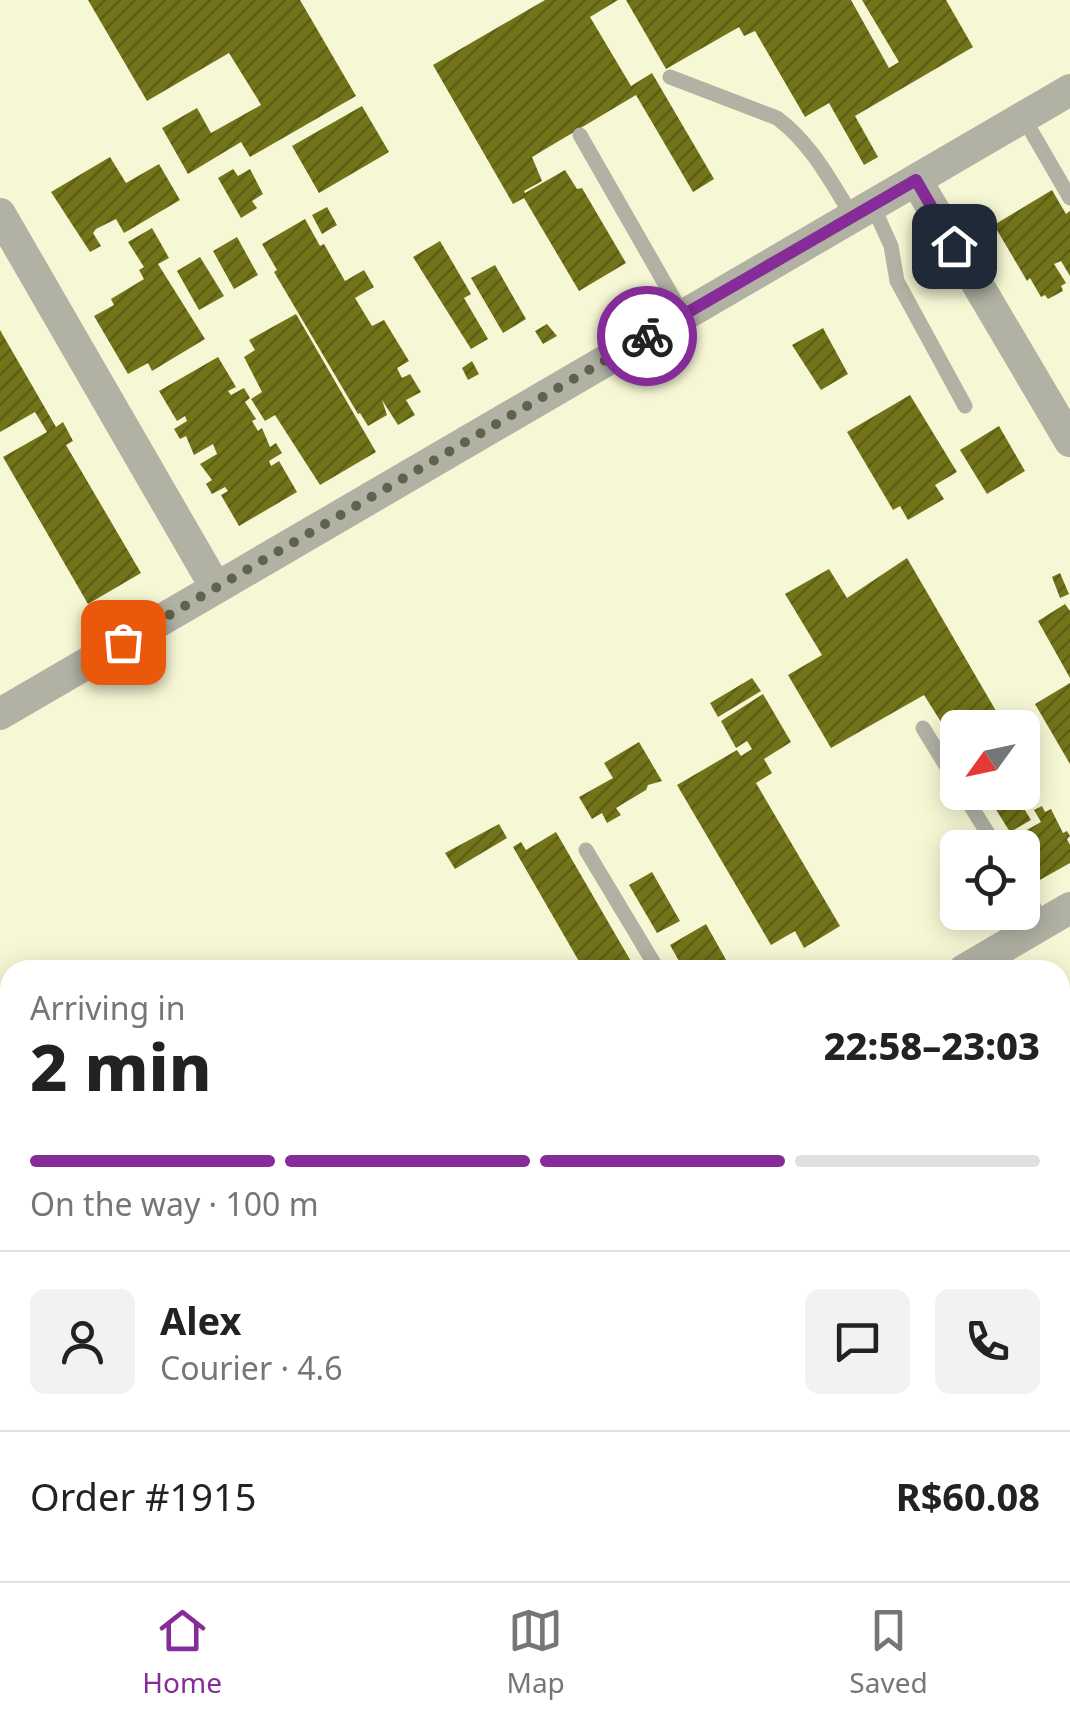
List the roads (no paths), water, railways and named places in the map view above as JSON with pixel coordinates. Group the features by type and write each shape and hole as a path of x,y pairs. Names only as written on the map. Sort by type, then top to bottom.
{"street":[{"path":"0,714 1070,90"},
{"path":"916,180 1070,442"},
{"path":"0,214 216,588"},
{"path":"981,960 1057,915"}],"lane":[{"path":"670,77 777,118 790,127 891,246 896,281 965,406"},
{"path":"1023,118 1070,198"},
{"path":"580,135 683,315"},
{"path":"922,728 940,756"},
{"path":"586,850 652,960"}]}
